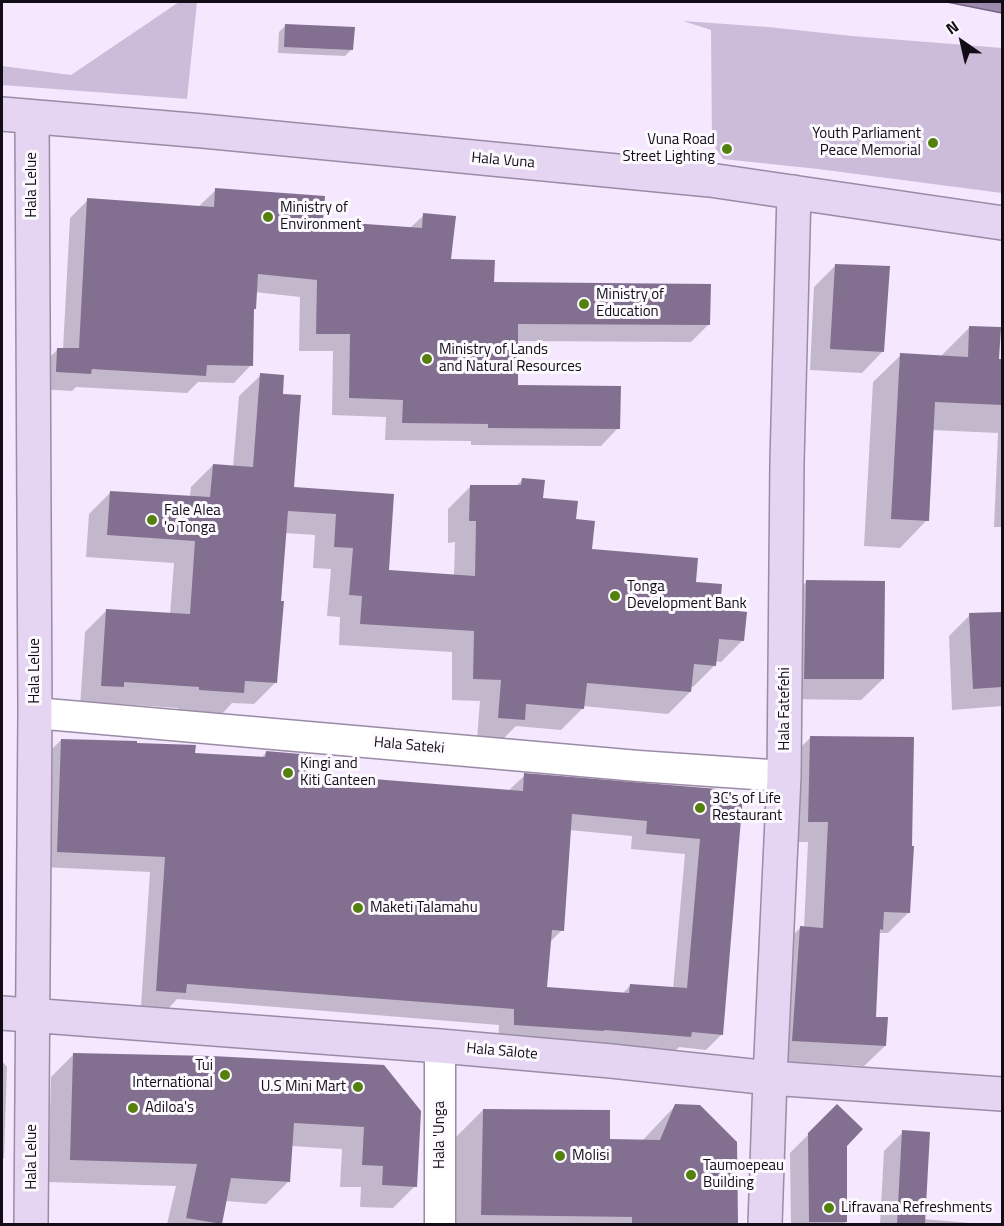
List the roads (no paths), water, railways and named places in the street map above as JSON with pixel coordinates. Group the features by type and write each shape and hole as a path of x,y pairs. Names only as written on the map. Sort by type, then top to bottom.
{"main road":[{"name":"Hala Vuna","path":"17,116 203,131 710,180 1002,223"},
{"name":"Hala Lelue","path":"17,116 35,713 17,1015 31,1224"},
{"name":"Hala Fatefehi","path":"765,1224 784,776 787,462 794,192"},
{"name":"Hala Sālote","path":"17,1015 440,1046 770,1078 1002,1094"}],"street":[{"name":"Hala Sateki","path":"35,713 627,766 784,776"},
{"name":"Hala 'Unga","path":"440,1046 440,1224"}],"place":[{"name":"Youth Parliament Peace Memorial","path":"933,143"},
{"name":"Vuna Road Street Lighting","path":"727,149"},
{"name":"Ministry of Environment","path":"268,217"},
{"name":"Ministry of Education","path":"584,304"},
{"name":"Ministry of Lands and Natural Resources","path":"427,359"},
{"name":"Fale Alea 'o Tonga","path":"152,520"},
{"name":"Tonga Development Bank","path":"615,596"},
{"name":"Kingi and Kiti Canteen","path":"288,773"},
{"name":"3C's of Life Restaurant","path":"700,808"},
{"name":"Maketi Talamahu","path":"358,908"},
{"name":"Tui International","path":"225,1075"},
{"name":"U.S Mini Mart","path":"358,1087"},
{"name":"Adiloa's","path":"133,1108"},
{"name":"Molisi","path":"560,1156"},
{"name":"Taumoepeau Building","path":"691,1175"},
{"name":"Lifravana Refreshments","path":"829,1208"}]}
